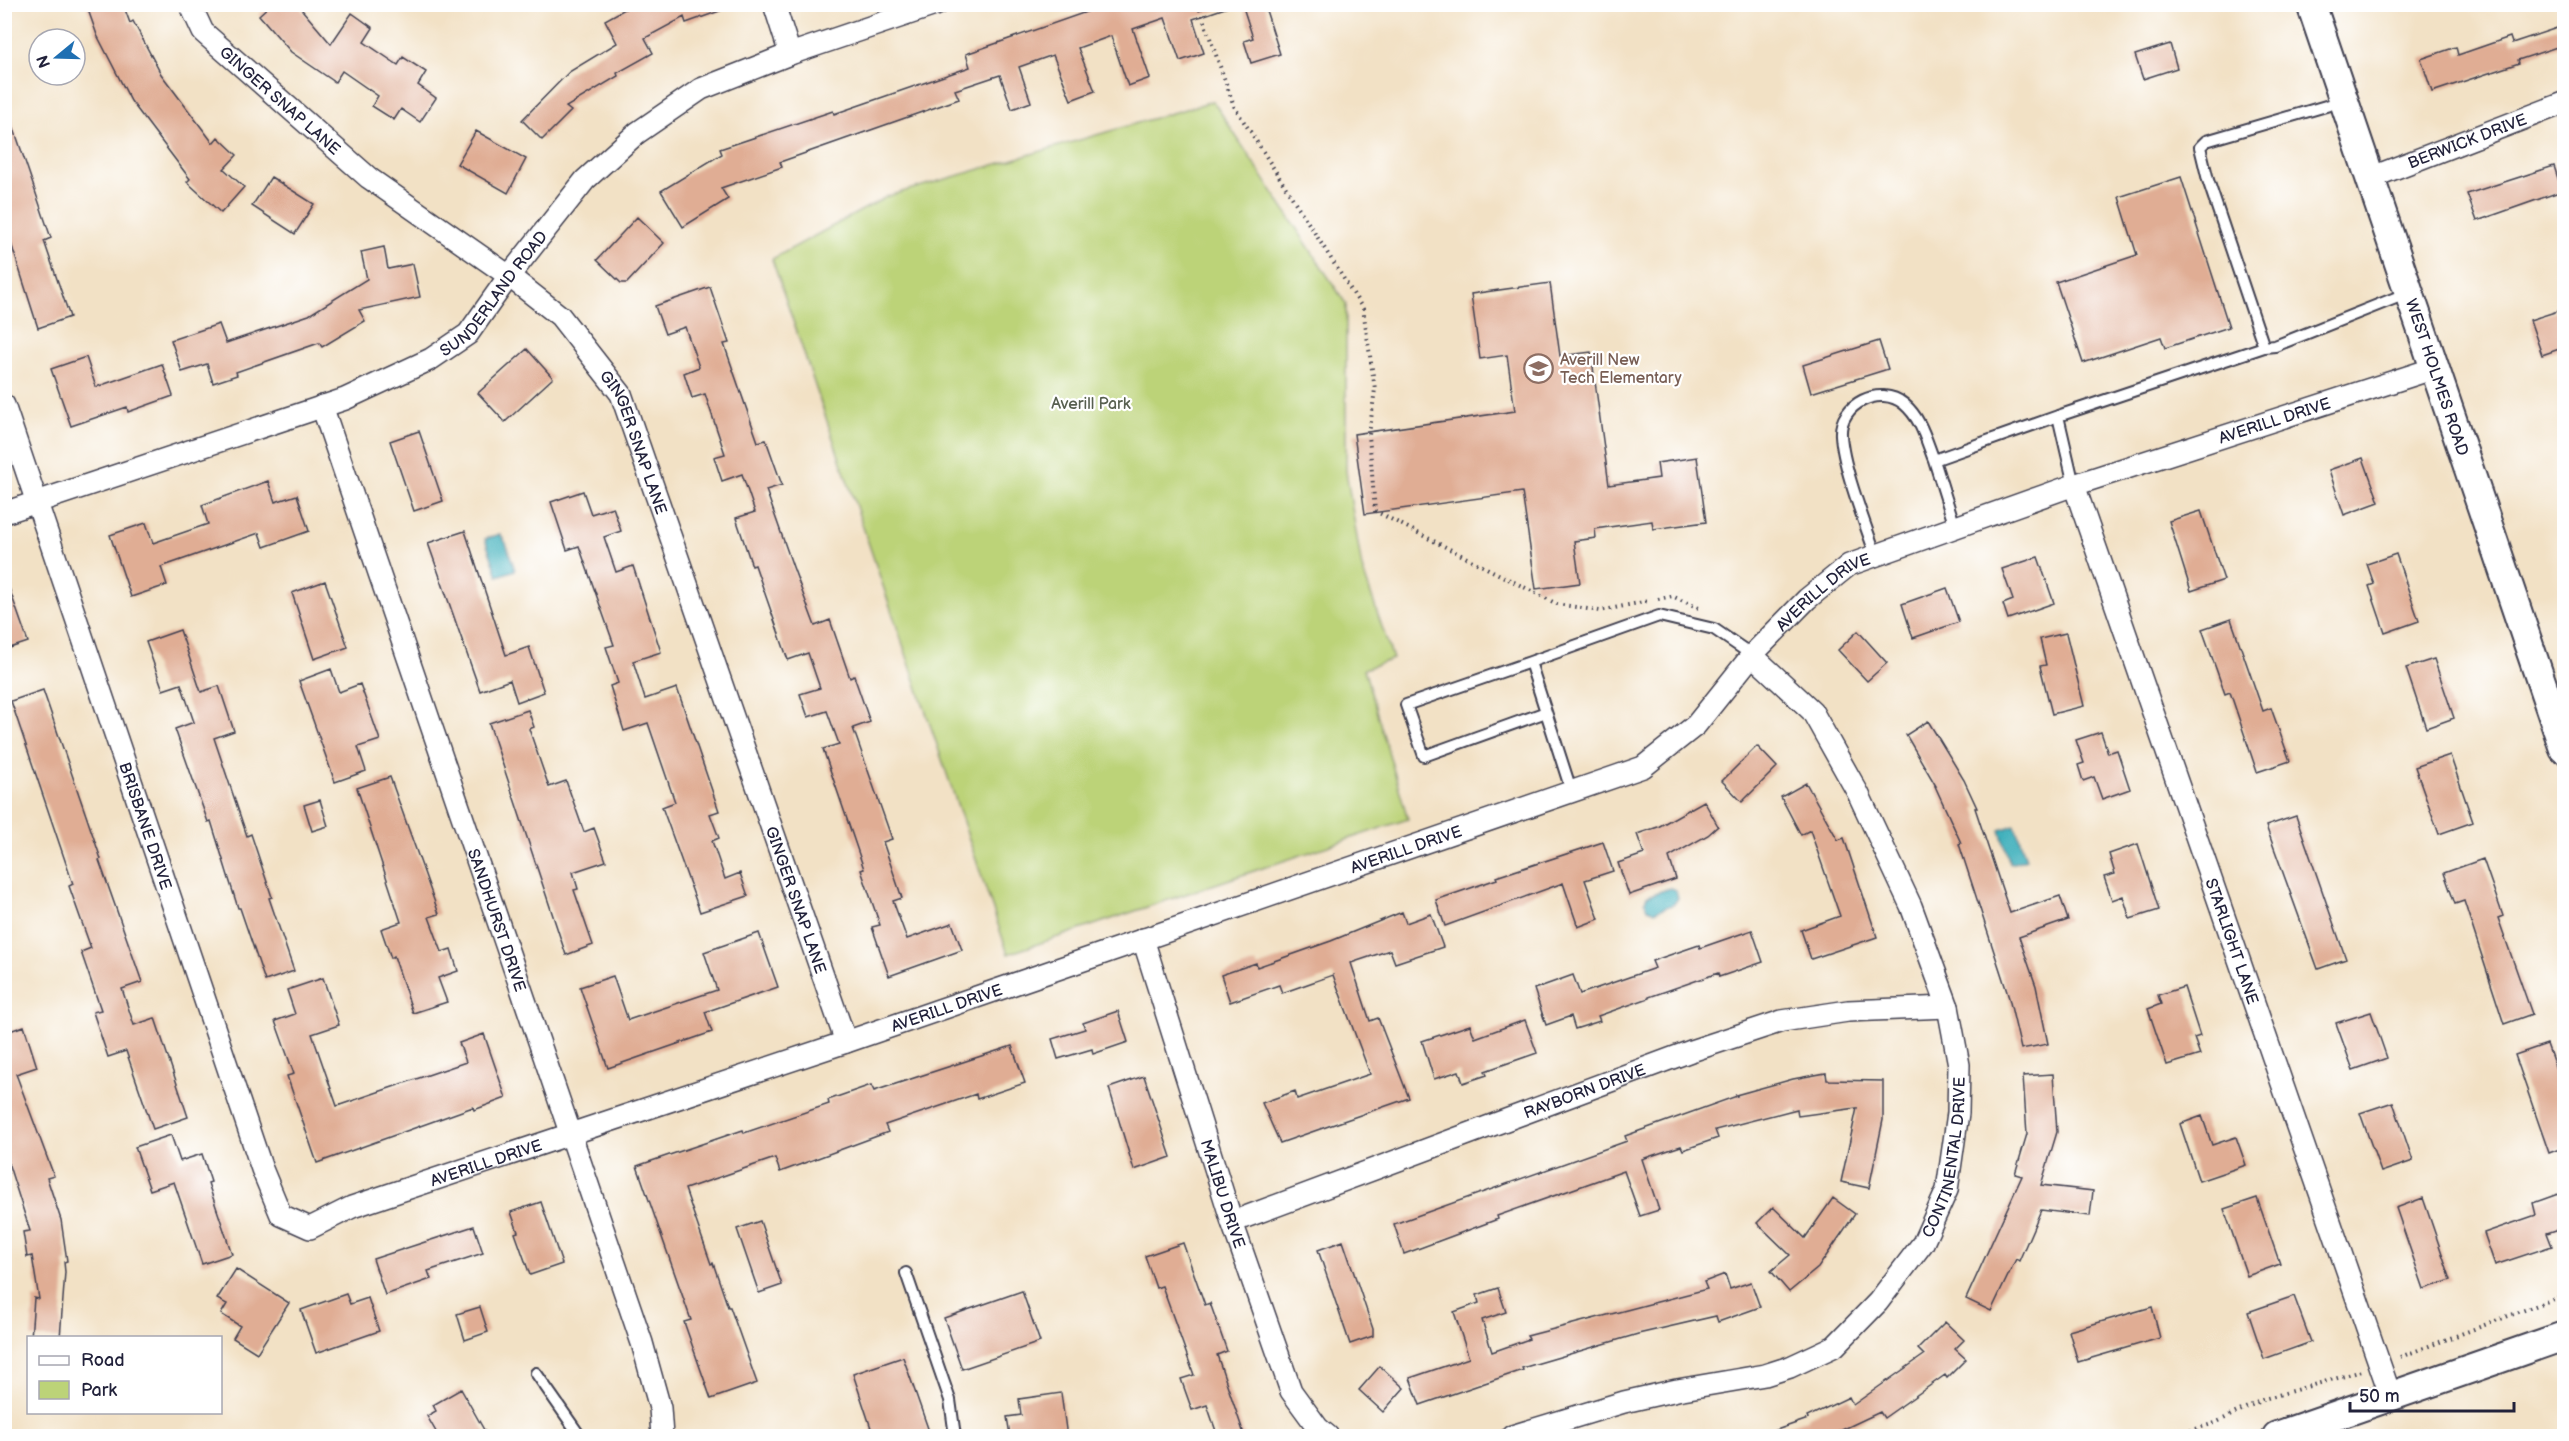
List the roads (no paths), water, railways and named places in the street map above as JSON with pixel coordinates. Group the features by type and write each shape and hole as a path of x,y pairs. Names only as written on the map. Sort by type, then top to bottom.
{"street":[{"name":"GINGER SNAP LANE","path":"190,4 203,32 369,178 509,276 560,316 621,394 846,1042"},
{"path":"774,4 790,54"},
{"name":"SUNDERLAND ROAD","path":"4,513 345,399 431,358 468,334 509,276 585,180 637,133 701,89 790,54 938,4"},
{"name":"WEST HOLMES ROAD","path":"2311,4 2565,749"},
{"name":"BERWICK DRIVE","path":"2370,178 2565,103"},
{"name":"AVERILL DRIVE","path":"310,1228 352,1207 846,1042 1643,767 1696,725 1752,655 1807,599 1849,565 2074,485 2434,368"},
{"name":"BRISBANE DRIVE","path":"4,405 262,1169 281,1215 310,1228"},
{"name":"SANDHURST DRIVE","path":"322,406 650,1371 660,1408 662,1437"},
{"name":"STARLIGHT LANE","path":"2074,485 2391,1397"},
{"name":"CONTINENTAL DRIVE","path":"1512,1437 1624,1402 1677,1390 1765,1375 1790,1367 1834,1346 1878,1302 1923,1243 1947,1190 1958,1113 1959,1074 1948,1006 1911,906 1858,794 1812,711 1752,655"},
{"name":"MALIBU DRIVE","path":"1143,939 1232,1222 1291,1391 1317,1428 1328,1437"},
{"name":"RAYBORN DRIVE","path":"1232,1222 1691,1051 1782,1021 1848,1011 1948,1006"},
{"path":"2277,1437 2565,1336"}],"lane":[{"path":"2264,347 2208,180 2200,147 2206,141 2344,101"},
{"path":"1934,460 2264,347 2275,346 2409,292"},
{"path":"1876,556 1848,468 1841,435 1843,418 1851,407 1862,401 1877,396 1890,396 1903,403 1918,419 1934,460 1955,527"},
{"path":"2058,416 2074,485"},
{"path":"1546,712 1424,756 1406,705 1659,616 1714,629 1752,655"},
{"path":"1530,662 1572,793"},
{"path":"906,1274 950,1401 955,1437"},
{"path":"536,1373 580,1437"}],"water":[{"path":"500,534 506,543 515,570 498,576 485,539"},
{"path":"2015,825 2026,859 2010,864 2000,830"},
{"path":"1670,888 1676,890 1678,898 1674,904 1654,912 1648,909 1645,901 1647,896"}],"place":[{"name":"Averill New Tech Elementary","path":"1539,368"}],"park label":[{"name":"Averill Park","path":"1091,403"}]}
